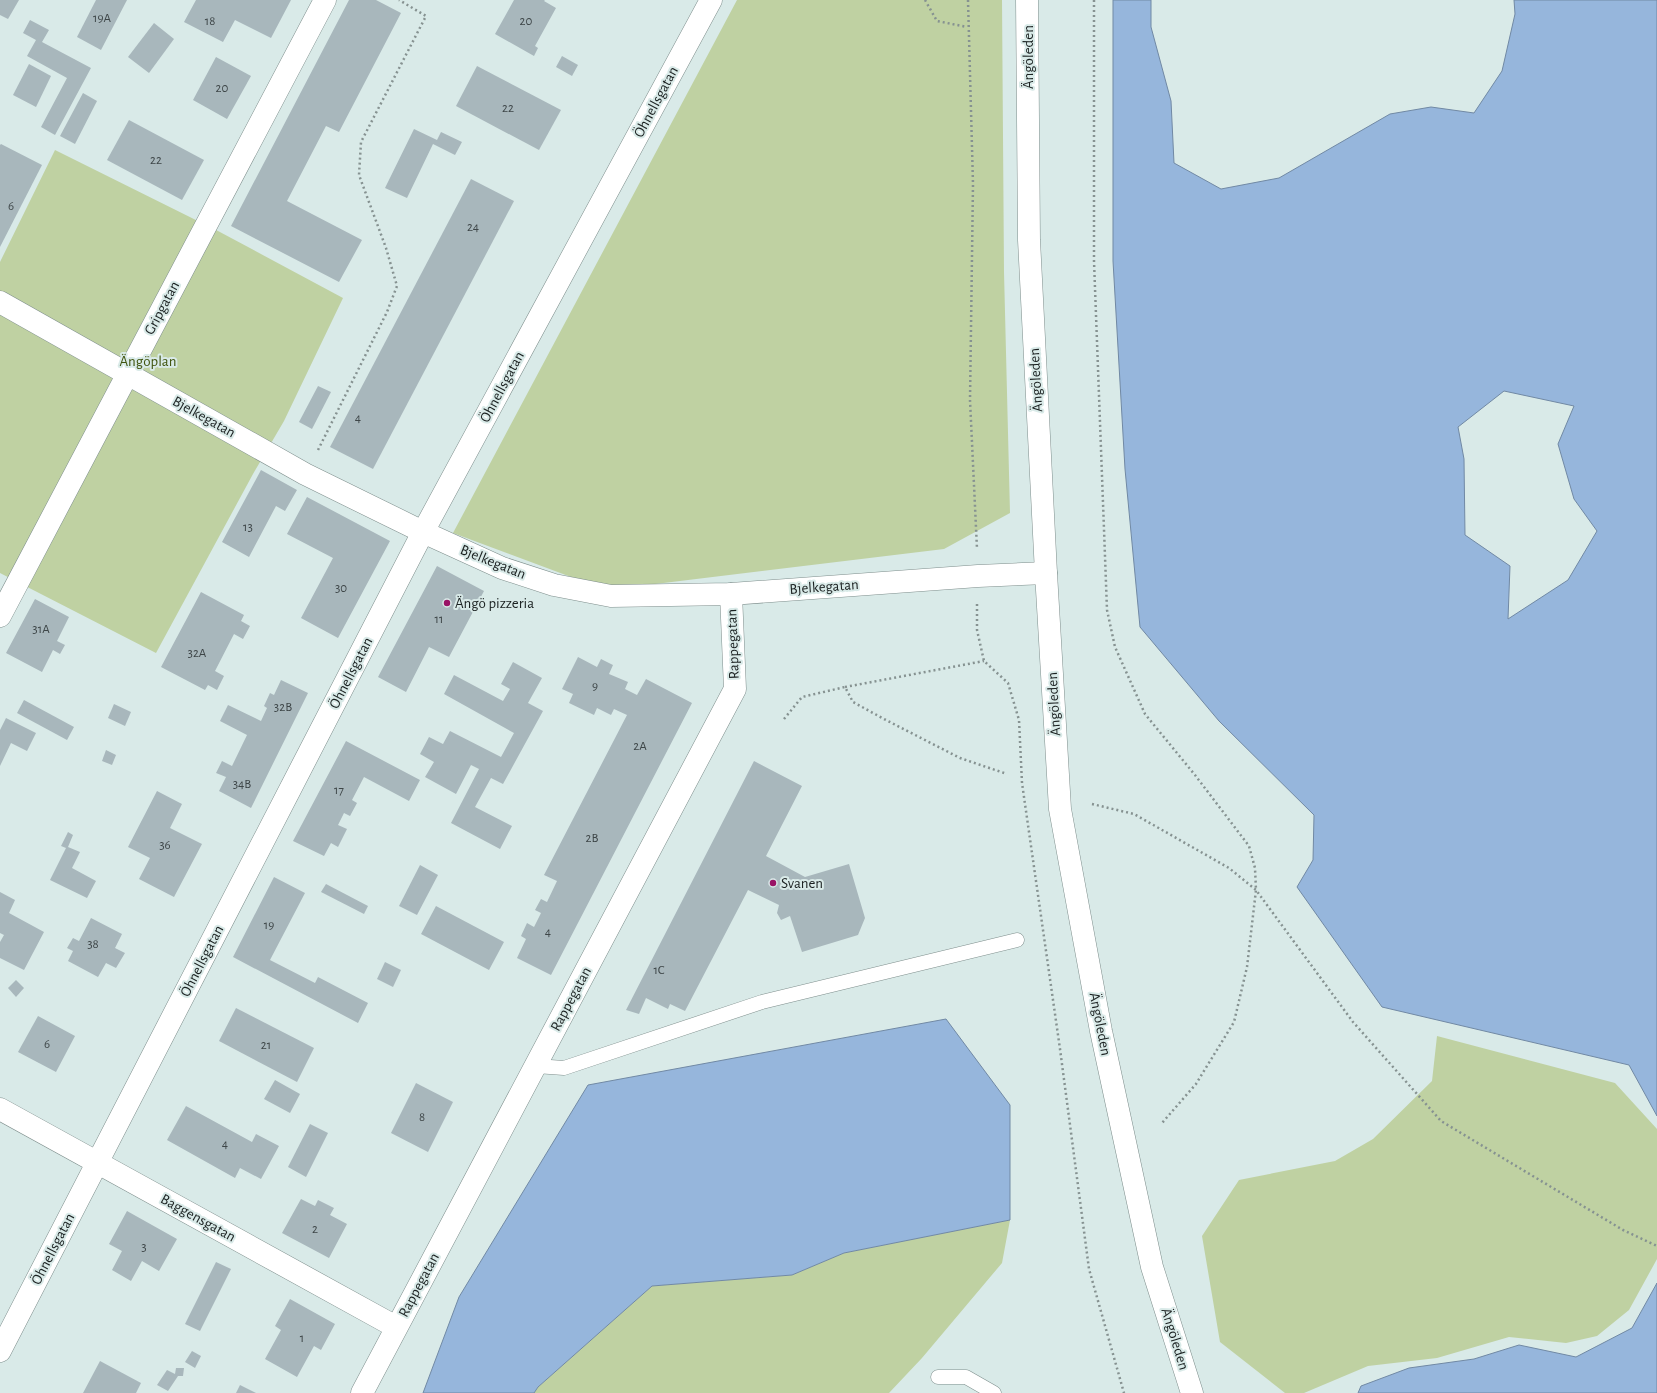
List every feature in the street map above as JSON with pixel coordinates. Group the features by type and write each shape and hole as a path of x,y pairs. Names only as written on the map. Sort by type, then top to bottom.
{"street":[{"name":"Gripgatan","path":"0,616 325,0"},
{"name":"Öhnellsgatan","path":"0,1352 423,532 711,0"},
{"name":"Ängöleden","path":"1027,0 1029,240 1060,809 1101,1031 1150,1260 1192,1393"},
{"name":"Bjelkegatan","path":"0,302 305,474 423,532 502,568 554,585 611,596 731,594 978,576 1046,573"},
{"name":"Rappegatan","path":"362,1393 735,689 731,594"},
{"name":"Baggensgatan","path":"0,1109 396,1328"}],"lane":[{"path":"536,1066 564,1068 762,1002 1017,940"},
{"path":"938,1376 966,1377 994,1393"}],"path":[{"path":"305,474 387,312 397,286 386,248 359,175 361,142 426,16 399,0"},
{"path":"925,0 937,21 967,27"},
{"path":"968,0 967,27 973,184 970,400 978,576 977,630 984,661 1008,682 1019,720 1022,783 1059,1042 1089,1269 1124,1393"},
{"path":"1094,0 1094,261 1107,610 1116,647 1145,714 1250,846 1255,868 1256,890 1247,967 1234,1022 1196,1084 1162,1123"},
{"path":"784,719 802,697 845,687 984,661"},
{"path":"845,687 853,702 884,719 960,758 1007,774"},
{"path":"1092,804 1134,814 1229,868 1256,890 1352,1022 1442,1121 1623,1230 1657,1246"}],"green space":[{"path":"737,0 1002,0 1004,272 1010,513 944,549 606,590 453,533"},
{"name":"Ängöplan","path":"55,150 218,231 343,298 284,421 253,474 156,653 0,573 0,262"},
{"path":"1437,1036 1615,1083 1657,1129 1657,1259 1629,1310 1597,1336 1566,1343 1509,1337 1437,1358 1368,1366 1304,1393 1285,1393 1220,1342 1202,1236 1239,1180 1335,1161 1373,1139 1432,1081"},
{"path":"1010,1220 1002,1263 922,1358 889,1393 534,1393 538,1387 652,1286 792,1275 844,1253"}],"water":[{"path":"1113,0 1151,0 1151,27 1171,101 1174,163 1221,189 1279,178 1390,114 1431,107 1474,113 1502,71 1515,14 1514,0 1657,0 1657,1116 1629,1065 1382,1007 1297,887 1313,860 1314,815 1219,721 1140,627 1125,469 1113,261","holes":["1504,391 1574,406 1558,444 1574,499 1597,531 1568,580 1508,619 1510,566 1465,535 1464,459 1458,427"]},
{"path":"946,1019 1010,1105 1010,1220 844,1253 792,1275 652,1286 538,1387 534,1393 423,1393 459,1297 588,1085"},
{"path":"1657,1283 1657,1393 1358,1393 1361,1386 1409,1368 1474,1359 1519,1345 1576,1357 1632,1328"}],"building":[{"path":"0,0 19,0 8,19 0,15"},
{"path":"96,0 127,0 101,50 77,37"},
{"path":"196,0 291,0 271,38 235,20 223,42 184,22"},
{"path":"349,0 376,0 401,13 339,132 326,126 287,201 362,240 339,282 231,226"},
{"path":"514,0 545,0 544,1 556,8 535,46 538,48 534,56 495,34"},
{"path":"30,20 49,30 42,42 91,68 55,135 41,127 67,78 27,56 36,40 23,33"},
{"path":"154,23 174,39 149,73 128,57"},
{"path":"562,56 578,65 572,76 556,67"},
{"path":"216,57 251,76 227,119 193,100"},
{"path":"29,64 51,76 36,107 13,95"},
{"path":"477,66 561,110 539,150 456,106"},
{"path":"83,93 97,101 75,144 60,136"},
{"path":"129,120 204,160 182,200 107,160"},
{"path":"414,129 437,140 441,132 462,142 455,155 433,144 407,198 385,188"},
{"path":"1,144 42,165 0,247 0,145"},
{"path":"471,179 514,201 373,469 330,447"},
{"path":"318,386 331,392 312,429 299,422"},
{"path":"261,470 297,490 285,511 276,506 249,557 222,542"},
{"path":"307,497 390,541 338,638 301,618 333,558 287,534"},
{"path":"437,566 484,591 449,657 429,647 406,692 378,677"},
{"path":"201,592 244,615 241,621 250,626 243,639 234,634 215,671 224,676 217,690 208,685 205,690 161,667"},
{"path":"35,599 69,617 57,641 65,645 60,654 53,650 42,672 6,653"},
{"path":"578,657 597,667 601,659 613,665 609,674 628,682 625,689 637,695 646,679 692,703 551,975 517,958 526,939 521,936 527,923 534,927 541,913 535,910 541,899 547,902 557,881 544,875 627,715 614,709 611,715 597,708 594,715 569,703 573,694 562,689"},
{"path":"513,662 542,678 528,703 543,711 503,784 491,778 475,807 512,826 500,849 451,823 479,769 471,765 456,794 425,777 434,762 420,754 429,737 443,744 450,731 501,757 514,733 444,694 454,675 503,701 510,689 501,684"},
{"path":"281,680 308,693 251,808 219,791 226,777 216,773 222,761 232,766 247,735 220,721 228,705 261,721 267,708 264,706 270,693 274,695"},
{"path":"24,700 74,727 67,740 17,713"},
{"path":"114,704 131,712 125,726 108,718"},
{"path":"6,718 36,733 27,751 11,743 0,766 0,730"},
{"path":"346,741 420,780 409,801 364,777 352,800 357,803 350,816 344,813 338,825 347,829 338,847 331,843 324,856 293,841"},
{"path":"106,750 116,755 112,765 102,761"},
{"name":"Svanen","path":"754,761 802,786 766,856 805,877 849,864 865,918 858,935 802,952 790,916 781,920 777,913 779,905 748,890 685,1011 670,1004 668,1009 646,998 639,1014 626,1010"},
{"path":"157,791 182,804 170,828 202,844 174,897 139,879 150,858 128,847"},
{"path":"68,832 73,835 68,847 80,852 72,868 96,881 87,898 50,880 66,848 61,846"},
{"path":"420,865 438,875 417,915 399,906"},
{"path":"274,877 305,893 270,960 315,983 318,977 368,1003 358,1023 233,957"},
{"path":"326,884 368,906 364,914 321,892"},
{"path":"0,892 15,900 9,913 44,932 24,970 0,958 0,942 4,935 0,933"},
{"path":"436,906 504,942 489,970 421,934"},
{"path":"91,918 122,934 115,948 125,953 116,968 106,963 98,977 68,961 73,951 67,948 73,938 79,941"},
{"path":"385,962 401,970 393,987 377,979"},
{"path":"16,980 24,988 16,997 8,988"},
{"path":"236,1008 314,1048 297,1082 219,1041"},
{"path":"38,1016 75,1036 56,1072 18,1052"},
{"path":"275,1080 300,1094 290,1113 264,1099"},
{"path":"416,1083 453,1102 428,1152 391,1133"},
{"path":"186,1106 252,1142 256,1134 279,1146 261,1179 240,1168 235,1178 167,1140"},
{"path":"310,1124 328,1133 306,1177 288,1167"},
{"path":"301,1199 315,1206 318,1200 334,1208 330,1215 347,1224 329,1258 282,1233"},
{"path":"127,1211 177,1239 159,1271 142,1261 131,1281 112,1270 122,1251 109,1244"},
{"path":"216,1262 231,1269 200,1331 185,1324"},
{"path":"290,1299 335,1324 321,1350 314,1346 297,1377 265,1359 281,1330 275,1326"},
{"path":"192,1351 201,1356 195,1368 185,1362"},
{"path":"100,1361 141,1383 136,1393 83,1393"},
{"path":"176,1368 184,1368 183,1376 178,1376 168,1391 157,1385 167,1370 175,1374"},
{"path":"240,1385 256,1393 236,1393"}],"place":[{"name":"Ängö pizzeria","path":"447,603"},
{"name":"Svanen","path":"773,883"}]}
